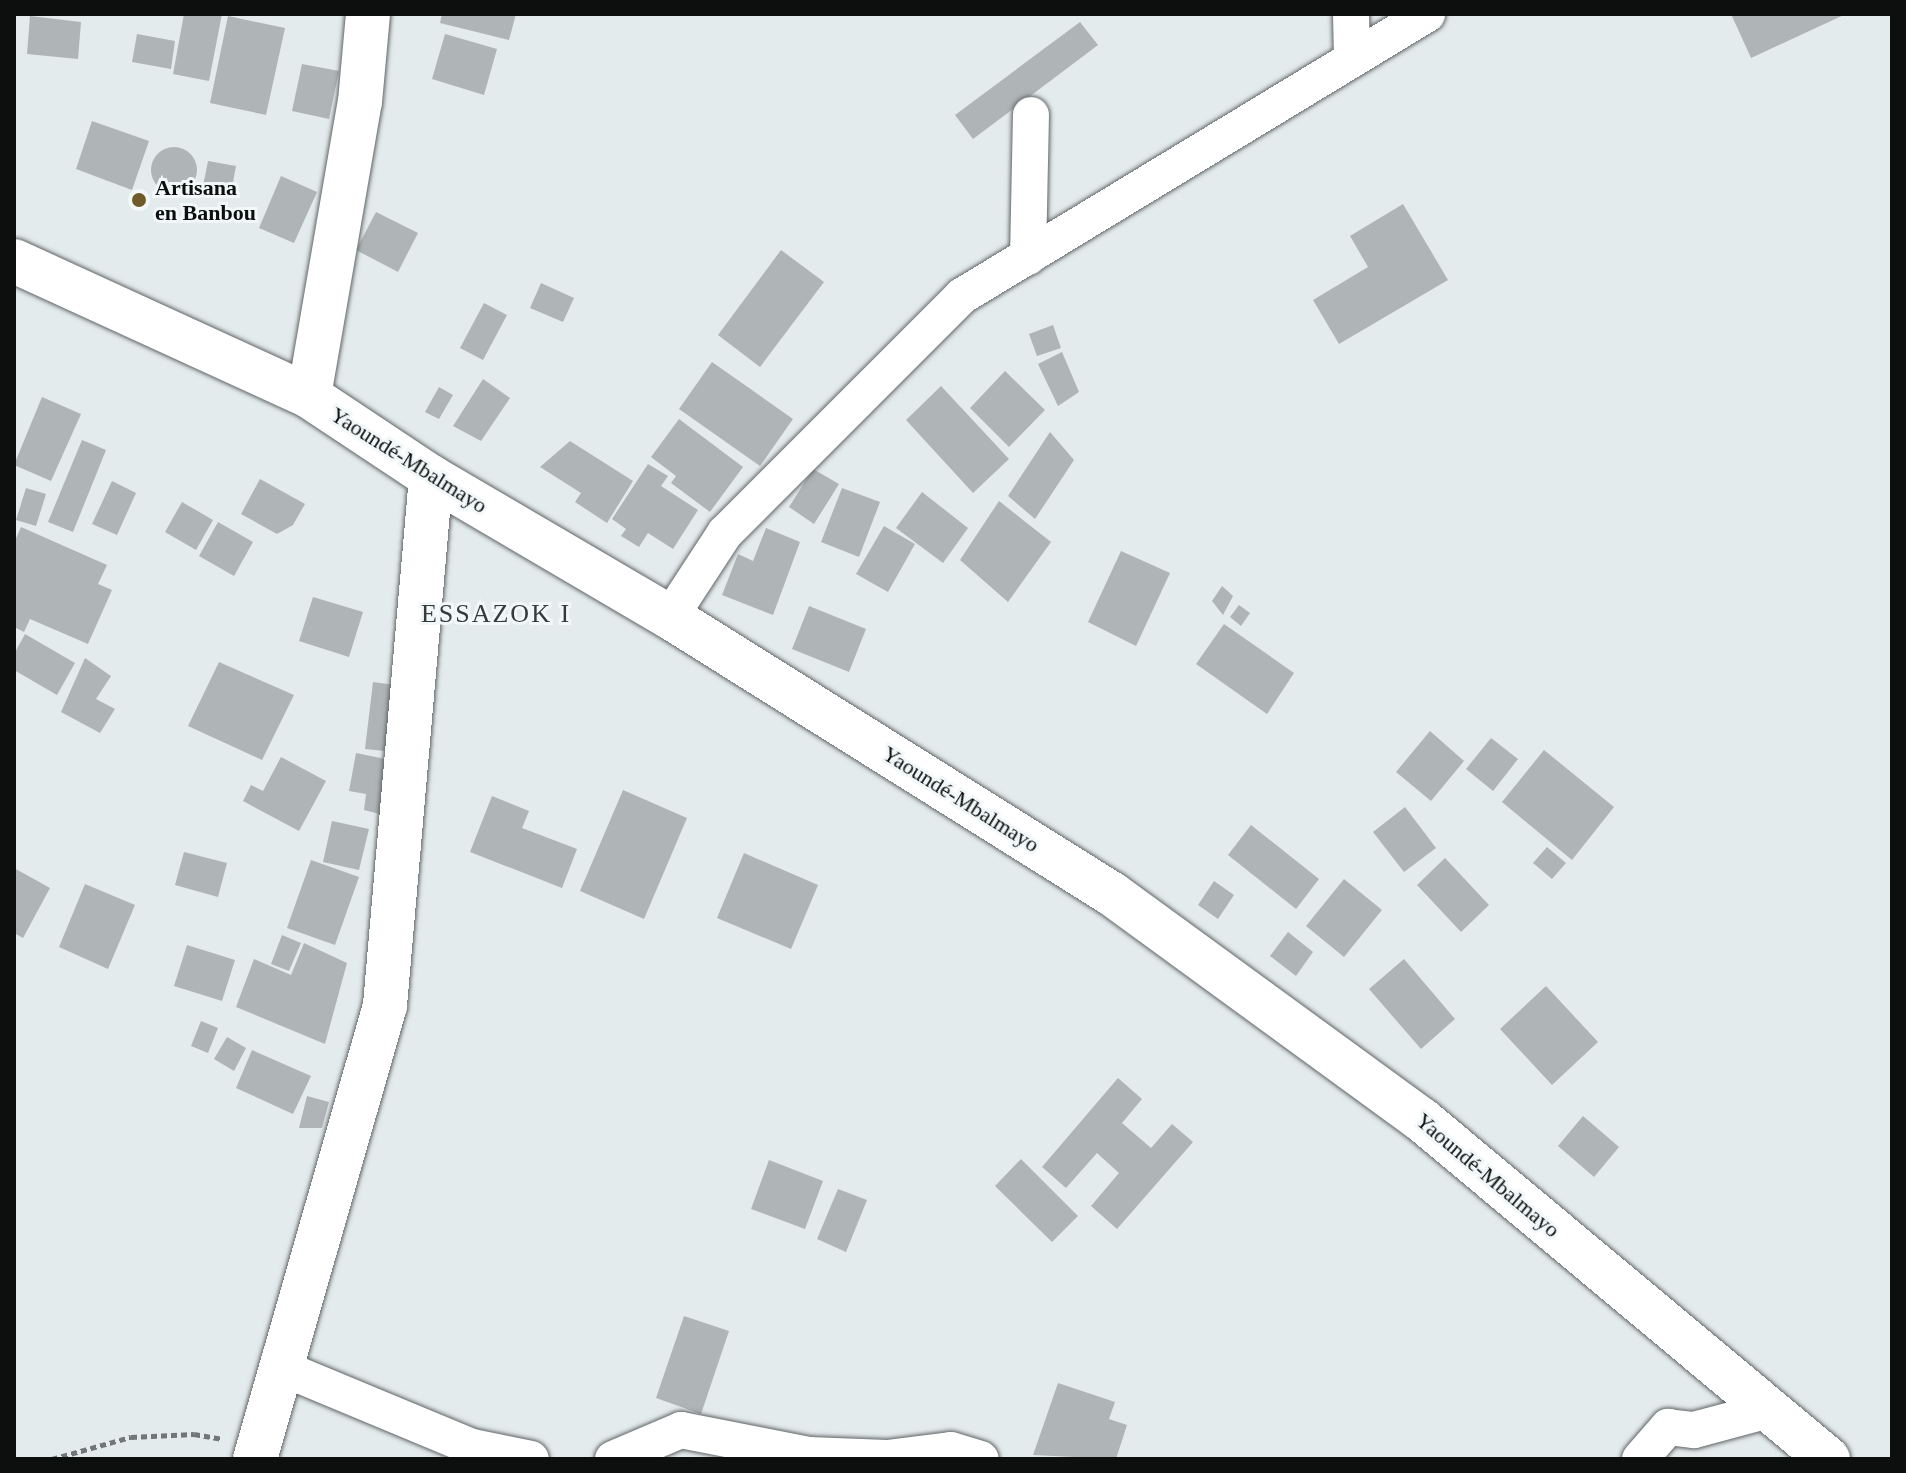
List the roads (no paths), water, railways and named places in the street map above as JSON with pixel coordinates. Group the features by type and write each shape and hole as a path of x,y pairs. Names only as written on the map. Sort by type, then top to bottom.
{"main road":[{"path":"309,396 360,102 368,14"},
{"name":"Yaoundé-Mbalmayo","path":"14,261 309,396 431,477 670,617 1112,894 1422,1120 1828,1459"},
{"path":"257,1452 385,1005 431,477"}],"street":[{"path":"1351,14 1352,59"},
{"path":"670,617 725,533 962,296 1427,14"},
{"path":"1028,257 1031,115"},
{"path":"282,1368 472,1447 531,1459"},
{"path":"1640,1459 1668,1427 1694,1430 1769,1410"},
{"path":"613,1459 681,1430 809,1455 887,1458 951,1450 981,1459"}],"place":[{"name":"Artisana en Banbou","path":"139,200"}],"district":[{"name":"ESSAZOK I","path":"496,614"}]}
